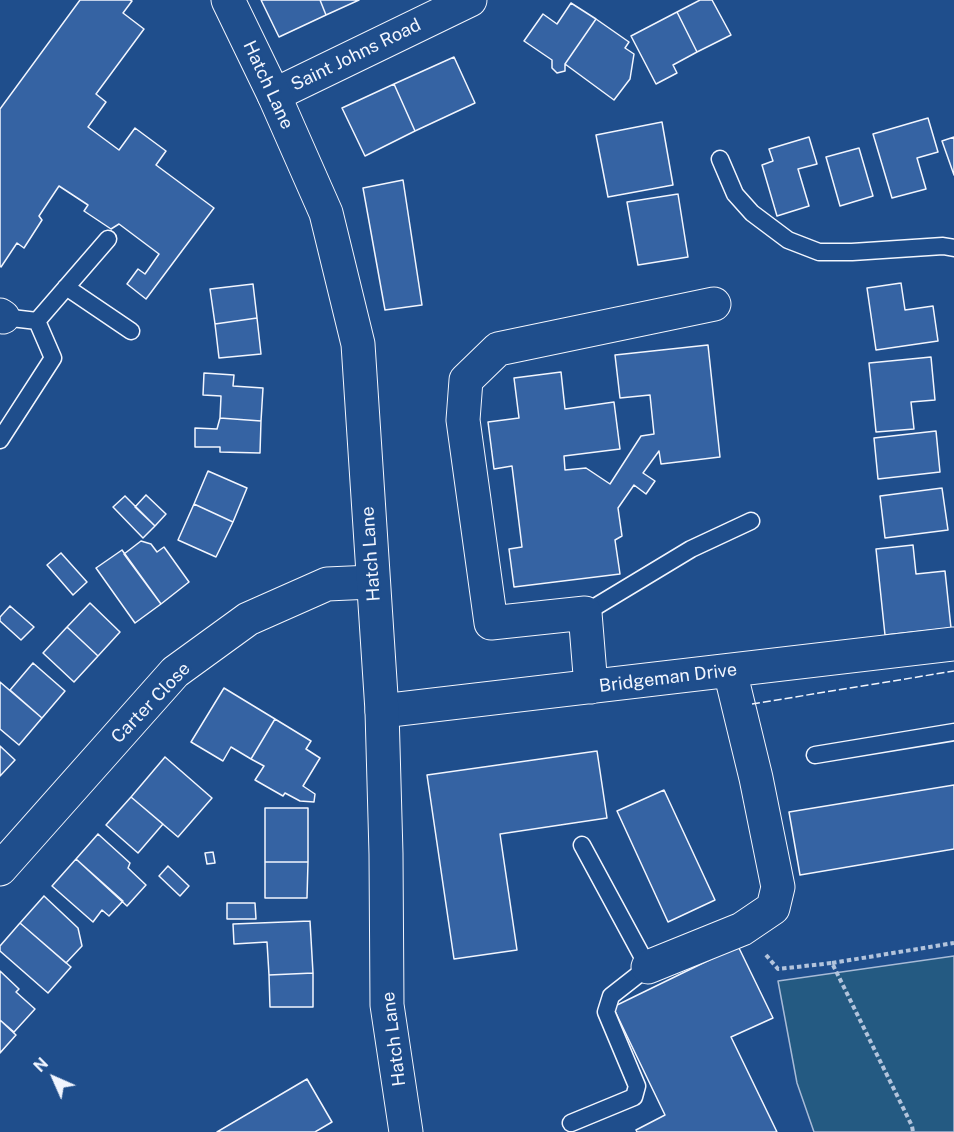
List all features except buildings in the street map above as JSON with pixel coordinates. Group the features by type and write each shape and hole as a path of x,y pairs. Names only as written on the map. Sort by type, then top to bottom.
{"street":[{"name":"Hatch Lane","path":"228,0 274,95 326,213 358,344 382,711 387,1005 406,1132"},
{"name":"Saint Johns Road","path":"274,95 470,0"},
{"path":"591,687 585,613 491,623 463,420 466,380 498,349 714,303"},
{"name":"Carter Close","path":"0,868 176,672 248,619 327,584 372,582"},
{"name":"Bridgeman Drive","path":"382,711 954,644"},
{"path":"648,967 742,929 773,908 778,887 756,778 730,671"}],"lane":[{"path":"720,159 735,195 752,213 788,240 819,252 943,246 954,248"},
{"path":"37,321 108,239"},
{"path":"66,287 131,331"},
{"path":"1,318 37,321"},
{"path":"0,440 53,358 37,321"},
{"path":"585,613 691,549 751,521"},
{"path":"815,755 954,732"},
{"path":"571,1123 634,1097 637,1086 606,1012 611,996 648,967 582,845"}],"path":[{"path":"742,929 778,969 832,963 954,943"},
{"path":"832,963 913,1132"}],"shaded area":[{"path":"954,956 954,1132 814,1132 797,1083 778,981"}],"fence":[{"path":"752,704 954,671"}]}
